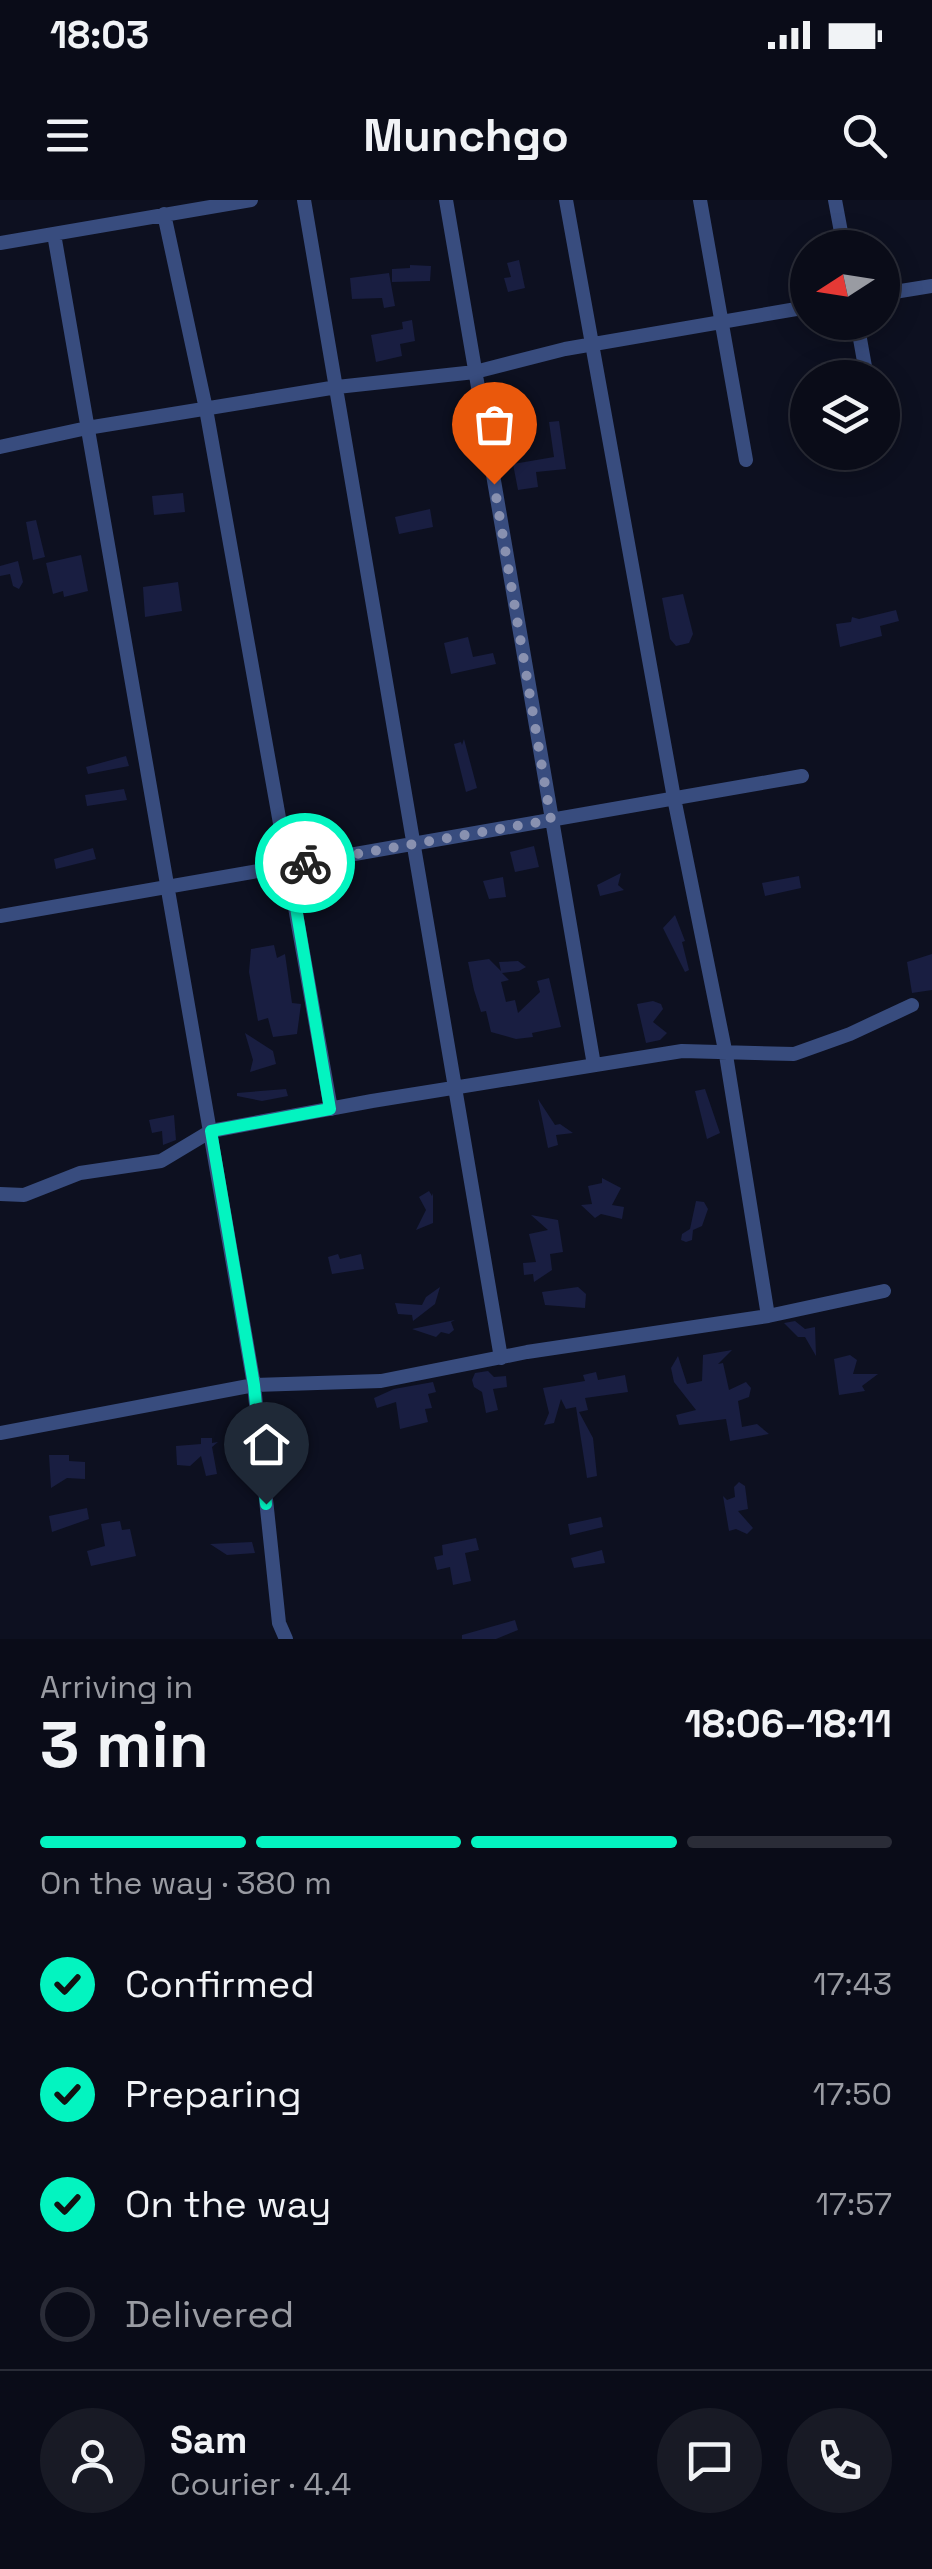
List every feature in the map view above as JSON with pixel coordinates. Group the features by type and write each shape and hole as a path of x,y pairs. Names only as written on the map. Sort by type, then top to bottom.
{"street":[{"path":"0,243 252,200"},
{"path":"304,200 501,1358"},
{"path":"446,200 594,1066"},
{"path":"566,200 674,798 726,1055 768,1316"},
{"path":"700,200 746,460"},
{"path":"835,200 841,230"},
{"path":"164,214 206,408 330,1109"},
{"path":"54,234 254,1385 278,1622 286,1639"},
{"path":"900,291 932,286"},
{"path":"0,447 87,428 337,387 474,372 591,344 790,310"},
{"path":"0,916 802,776"},
{"path":"0,1194 24,1195 80,1173 161,1161 211,1131 330,1109 682,1052 794,1054 850,1034 912,1005"},
{"path":"0,1434 254,1385 381,1382 501,1358 768,1316 884,1291"}],"building":[{"path":"519,260 525,288 508,292 504,278 511,277 507,263"},
{"path":"431,266 430,281 392,282 392,269"},
{"path":"389,273 395,306 384,308 382,298 352,299 350,278"},
{"path":"412,320 415,341 400,344 402,356 376,362 371,335 403,329 402,322"},
{"path":"559,421 566,469 536,472 538,487 518,490 513,464 554,457 549,422"},
{"path":"183,493 185,512 154,515 152,496"},
{"path":"430,509 433,527 399,534 395,517"},
{"path":"36,520 45,557 33,560 26,522"},
{"path":"81,555 88,591 64,597 63,591 53,594 46,563"},
{"path":"18,561 23,582 19,589 13,586 10,574 0,576 0,566"},
{"path":"178,582 182,611 145,617 143,587"},
{"path":"683,594 693,634 689,643 676,646 670,639 662,598"},
{"path":"896,610 899,621 880,626 882,636 840,647 836,624 851,622 852,617 859,619"},
{"path":"468,637 473,657 493,653 496,664 451,674 444,643"},
{"path":"464,739 477,788 466,792 454,744 462,745"},
{"path":"126,756 129,766 88,774 86,767"},
{"path":"124,789 127,800 87,806 85,795"},
{"path":"534,846 539,867 515,872 510,852"},
{"path":"93,848 96,859 56,869 54,859"},
{"path":"621,873 618,885 624,890 600,896 597,885"},
{"path":"799,876 801,888 765,896 762,883"},
{"path":"503,877 506,897 489,899 483,881"},
{"path":"675,915 685,941 682,942 689,970 685,972 663,928"},
{"path":"274,945 277,958 285,954 292,1003 301,1004 297,1034 273,1037 268,1018 258,1021 249,972 251,949"},
{"path":"932,954 932,990 912,993 907,962"},
{"path":"489,959 501,971 499,962 518,961 526,967 502,973 509,980 501,982 506,1002 515,1000 518,1013 540,992 537,981 549,978 561,1027 516,1039 491,1032 486,1011 481,1012 468,962"},
{"path":"653,1001 663,1009 653,1022 667,1033 660,1040 646,1043 637,1004"},
{"path":"245,1033 273,1051 276,1064 250,1072 253,1060"},
{"path":"286,1089 288,1096 262,1101 237,1096 237,1093"},
{"path":"705,1089 720,1133 707,1139 695,1091"},
{"path":"538,1099 555,1125 573,1133 556,1135 558,1145 548,1148"},
{"path":"174,1115 176,1140 163,1145 162,1131 152,1133 149,1120"},
{"path":"602,1178 621,1188 612,1205 624,1207 622,1219 601,1214 595,1218 581,1205 592,1204 588,1186 602,1183"},
{"path":"429,1191 432,1196 433,1193 433,1223 416,1230 426,1210 419,1197"},
{"path":"696,1201 704,1202 708,1209 702,1226 693,1230 692,1240 686,1242 681,1240 682,1234 690,1229"},
{"path":"531,1215 558,1220 563,1252 550,1254 552,1270 534,1282 533,1274 524,1275 523,1263 536,1262 529,1234 548,1230"},
{"path":"338,1254 340,1259 361,1254 364,1269 332,1274 328,1257"},
{"path":"440,1287 435,1304 413,1321 412,1315 398,1314 395,1303 422,1305"},
{"path":"578,1287 586,1294 585,1308 545,1305 542,1292"},
{"path":"455,1320 451,1322 454,1330 436,1337 412,1329"},
{"path":"795,1321 805,1329 815,1327 816,1356 805,1337 798,1337 784,1323"},
{"path":"732,1350 718,1364 723,1363 729,1390 746,1382 751,1388 749,1397 738,1401 742,1427 757,1424 769,1434 730,1441 726,1419 679,1425 676,1415 696,1410 674,1382 671,1368 678,1356 687,1384 702,1381 703,1355"},
{"path":"850,1355 857,1360 853,1374 878,1374 862,1386 865,1391 839,1395 834,1359"},
{"path":"488,1371 494,1377 506,1376 507,1387 493,1389 498,1410 486,1413 482,1392 472,1380 475,1373"},
{"path":"596,1372 598,1380 625,1375 628,1392 585,1398 588,1410 579,1412 593,1438 597,1476 587,1478 576,1407 566,1409 561,1399 554,1423 544,1425 549,1413 543,1388 585,1381 583,1375"},
{"path":"433,1382 436,1392 428,1394 432,1408 425,1409 428,1422 400,1429 396,1402 377,1408 374,1398 394,1389"},
{"path":"201,1438 218,1442 212,1447 217,1474 206,1476 201,1456 190,1466 177,1465 176,1446 201,1444"},
{"path":"49,1455 69,1455 69,1461 85,1462 85,1479 67,1478 51,1488"},
{"path":"739,1482 745,1486 748,1509 738,1511 753,1528 747,1534 736,1529 729,1531 723,1496 727,1500 735,1497 734,1487"},
{"path":"87,1508 89,1519 52,1532 49,1516"},
{"path":"601,1517 603,1527 570,1535 568,1524"},
{"path":"120,1521 122,1530 130,1529 136,1556 91,1566 87,1551 105,1546 101,1524"},
{"path":"476,1538 479,1550 465,1553 471,1581 453,1585 450,1567 437,1570 434,1557 443,1555 442,1545"},
{"path":"252,1542 255,1553 227,1555 210,1544"},
{"path":"602,1550 605,1563 574,1568 571,1558"},
{"path":"515,1620 518,1630 496,1639 462,1639 462,1635"}],"way so far":[{"path":"305,863 551,820 494,484"}],"route":[{"path":"266,1504 254,1385 211,1131 330,1109 289,866 305,863"}]}
